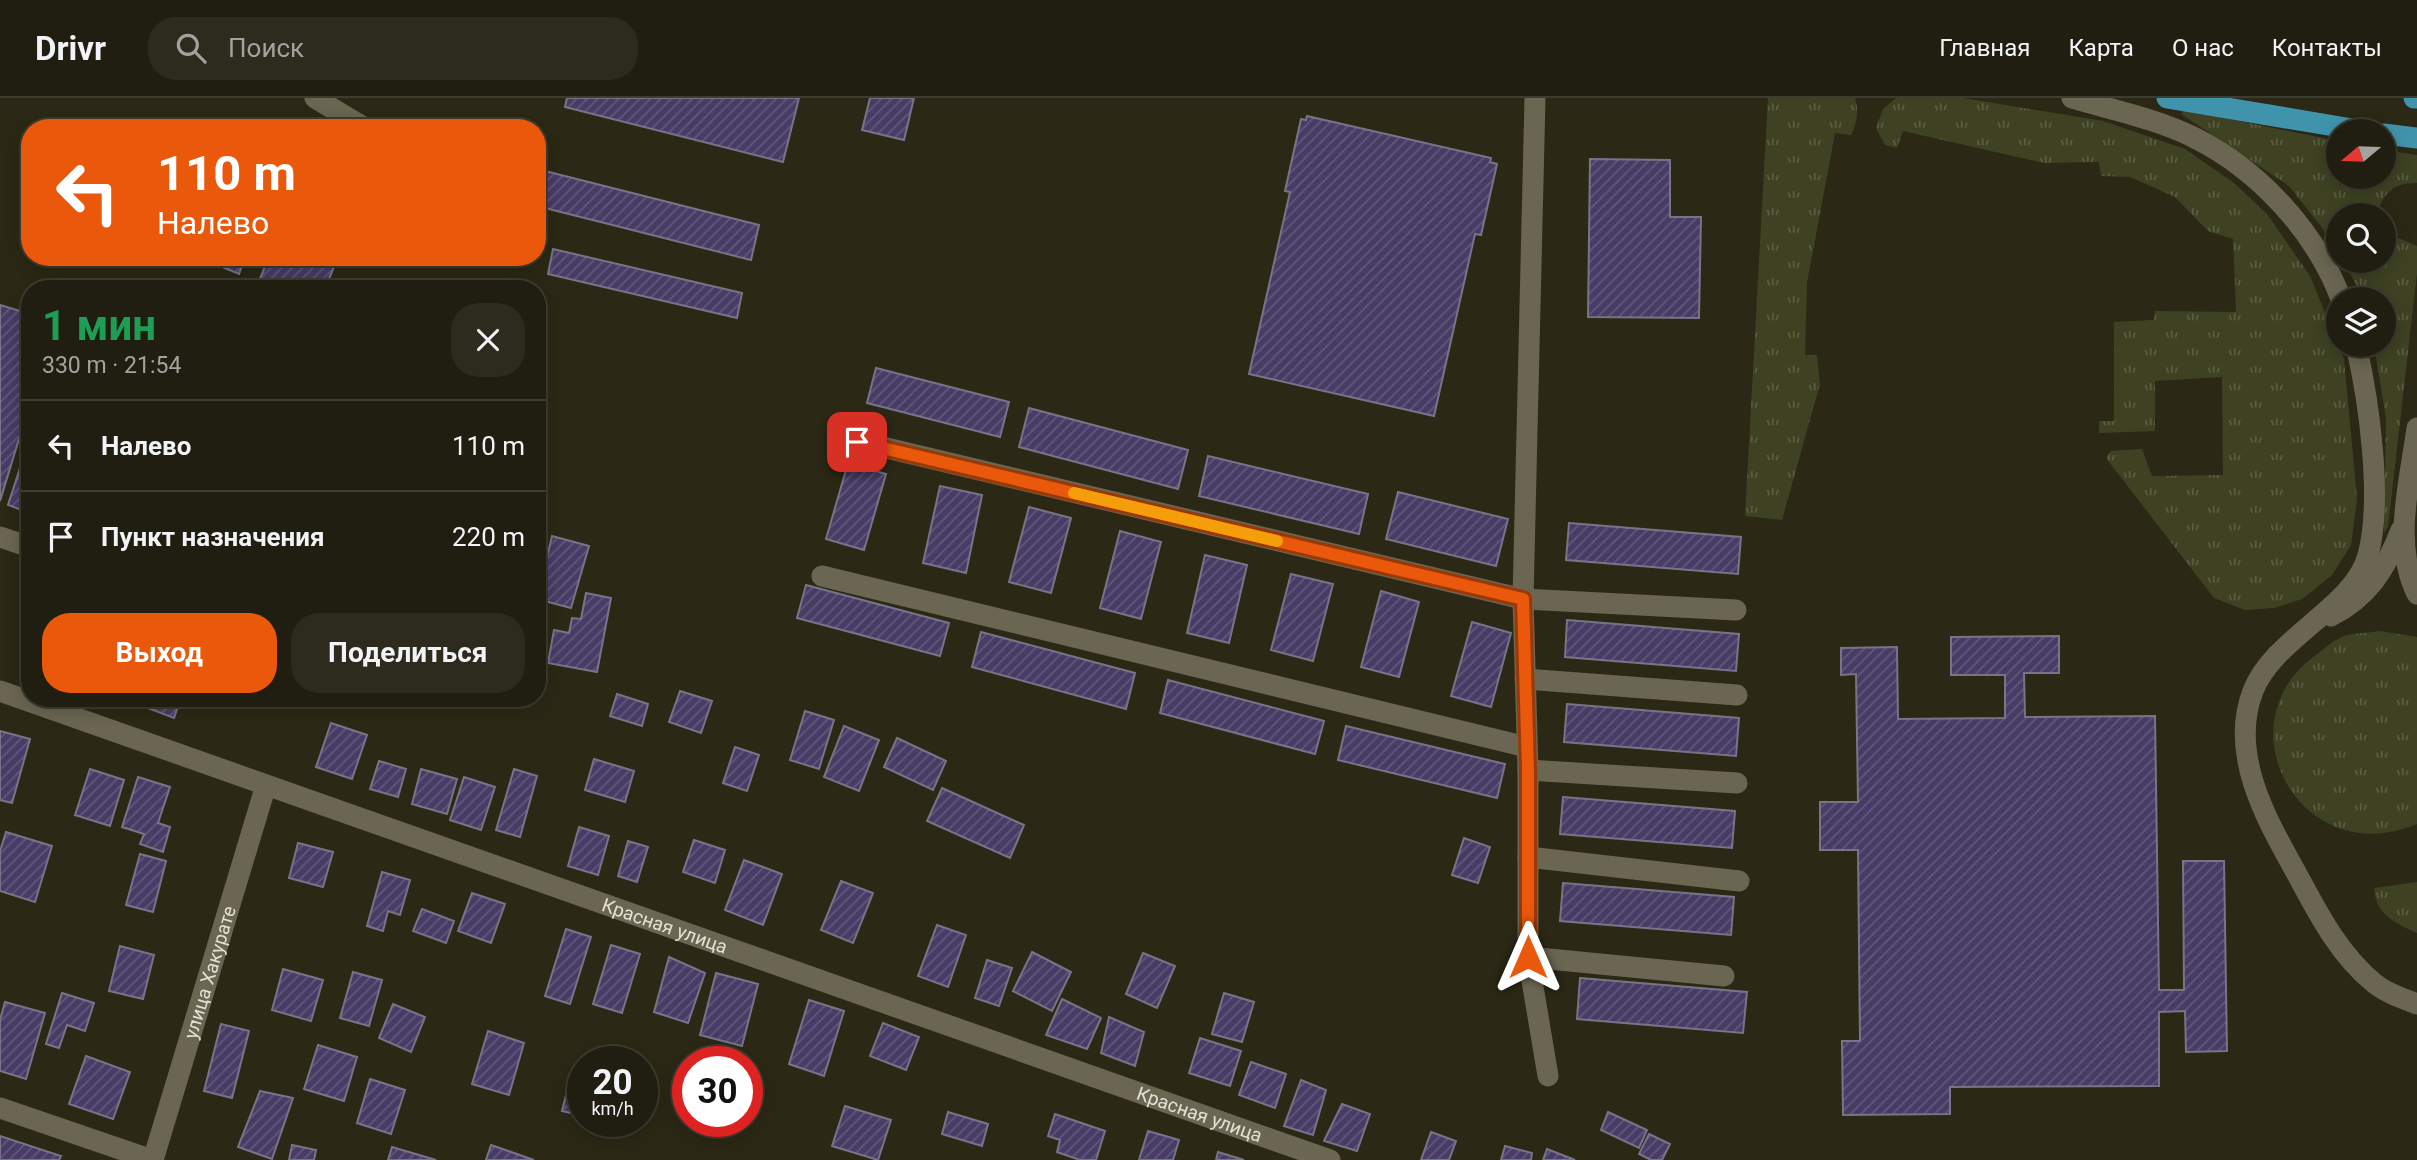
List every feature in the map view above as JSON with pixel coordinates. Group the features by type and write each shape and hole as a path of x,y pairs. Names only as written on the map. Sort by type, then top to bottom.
{"highway":[{"path":"2167,98 2326,125"},
{"path":"2396,135 2417,138"}],"street":[{"path":"315,98 350,119"},
{"path":"1535,98 1523,599 1528,770 1528,957 1548,1076"},
{"path":"2072,98 2168,126 2231,159 2261,183 2292,217 2314,247 2335,287"},
{"path":"2358,357 2371,460 2374,514 2368,558 2354,582 2263,672 2253,691 2247,714 2249,764 2260,805 2342,951 2375,984 2417,1004"},
{"path":"2417,428 2404,524 2406,560 2417,594"},
{"path":"857,442 1523,599 1736,610"},
{"path":"2301,632 2342,610 2367,591 2390,559 2404,524"},
{"path":"0,537 21,544"},
{"path":"822,576 1527,747"},
{"path":"1525,679 1737,695"},
{"name":"Красная улица","path":"0,691 21,698"},
{"name":"Красная улица","path":"45,707 1330,1160"},
{"path":"1528,770 1737,783"},
{"name":"улица Хакурате","path":"152,1160 266,785"},
{"path":"1528,858 1738,881"},
{"path":"1528,957 1724,976"},
{"path":"0,1108 152,1160"}],"green space":[{"path":"1768,98 1855,98 1857,112 1851,135 1835,133 1807,283 1805,355 1817,355 1820,384 1782,520 1745,516"},
{"path":"1896,98 1963,98 2103,121 2185,149 2234,183 2267,214 2310,276 2326,315 2326,357 2344,359 2357,499 2351,545 2332,575 2302,599 2274,608 2245,610 2214,598 2106,458 2111,451 2142,449 2152,476 2223,475 2222,377 2155,381 2155,431 2099,433 2099,421 2114,421 2114,322 2154,320 2155,311 2236,312 2233,239 2208,231 2175,197 2130,177 2101,176 2099,162 2044,163 1903,131 1897,148 1885,145 1876,128 1883,109"},
{"path":"2184,110 2326,139 2326,189 2393,189 2381,203 2326,203 2326,233 2289,186 2181,114"},
{"path":"2396,152 2417,155 2417,183 2396,187"},
{"path":"2396,237 2417,246 2417,273 2388,527 2384,533 2386,419 2376,357 2396,357 2396,287 2357,287 2350,273 2396,273"},
{"path":"2379,631 2417,637 2417,824 2375,834 2338,828 2308,810 2287,783 2275,751 2275,717 2288,684 2316,655 2343,636"},
{"path":"2417,882 2417,933 2388,917 2378,905 2374,888"}],"building":[{"path":"567,98 799,98 783,162 565,107"},
{"path":"870,98 914,98 904,140 862,130"},
{"path":"1307,116 1491,158 1490,162 1497,164 1481,235 1475,234 1434,416 1249,374 1290,192 1285,191 1301,119 1306,120"},
{"path":"1590,159 1670,160 1670,217 1701,217 1699,318 1588,317"},
{"path":"546,171 759,225 751,260 546,208"},
{"path":"553,249 742,293 737,318 548,274"},
{"path":"220,266 242,266 239,274"},
{"path":"265,266 334,266 329,280 259,280"},
{"path":"0,305 21,311 21,432 0,501"},
{"path":"876,368 1009,402 1000,437 867,403"},
{"path":"1029,408 1188,450 1178,489 1019,447"},
{"path":"1208,456 1368,494 1359,534 1199,496"},
{"path":"848,463 886,474 864,550 826,539"},
{"path":"21,465 21,510 8,505"},
{"path":"940,486 982,495 966,573 923,563"},
{"path":"1398,492 1508,519 1496,566 1386,539"},
{"path":"1029,507 1071,518 1051,593 1009,582"},
{"path":"1569,523 1741,537 1738,574 1566,560"},
{"path":"1120,531 1161,542 1141,619 1100,608"},
{"path":"552,536 589,546 571,608 546,601 546,561"},
{"path":"1205,555 1247,565 1229,643 1187,633"},
{"path":"1291,574 1333,584 1313,661 1271,650"},
{"path":"806,585 949,623 940,656 797,618"},
{"path":"1381,591 1419,602 1399,677 1361,667"},
{"path":"586,593 611,598 597,672 548,663 554,630 569,633 572,618 581,619"},
{"path":"1567,620 1739,634 1736,671 1565,657"},
{"path":"1472,622 1511,633 1491,707 1451,696"},
{"path":"981,632 1135,673 1126,709 972,667"},
{"path":"2059,636 2059,673 2024,673 2025,717 2155,716 2159,990 2184,990 2183,861 2224,861 2227,1051 2186,1052 2185,1011 2159,1012 2159,1086 1950,1087 1950,1114 1843,1115 1842,1041 1860,1041 1858,850 1820,850 1820,802 1858,802 1856,674 1841,675 1841,648 1897,647 1898,719 2005,718 2005,675 1951,675 1951,637"},
{"path":"1168,680 1324,721 1315,754 1160,713"},
{"path":"680,691 712,701 701,733 669,722"},
{"path":"617,694 648,704 642,726 610,716"},
{"path":"1567,704 1739,718 1736,756 1564,742"},
{"path":"145,707 178,707 174,718"},
{"path":"805,711 834,720 819,769 790,760"},
{"path":"331,723 367,735 352,779 316,767"},
{"path":"844,726 879,740 859,791 824,777"},
{"path":"1346,726 1505,764 1497,798 1338,760"},
{"path":"0,731 30,739 12,803 0,800"},
{"path":"897,738 946,761 933,790 884,767"},
{"path":"735,747 759,755 747,791 723,783"},
{"path":"594,759 634,771 625,802 585,790"},
{"path":"379,761 406,769 398,797 370,789"},
{"path":"90,769 124,780 110,826 75,815"},
{"path":"421,769 457,779 447,814 412,804"},
{"path":"514,769 537,776 520,837 496,830"},
{"path":"138,777 170,787 158,823 170,827 163,852 140,844 144,834 122,827"},
{"path":"464,777 495,787 481,830 450,820"},
{"path":"942,788 1024,825 1010,858 927,821"},
{"path":"1563,797 1735,811 1732,848 1560,834"},
{"path":"579,827 609,836 598,875 568,866"},
{"path":"6,832 52,846 35,902 0,891 0,851"},
{"path":"1464,838 1490,847 1478,883 1452,875"},
{"path":"694,840 725,850 715,883 683,872"},
{"path":"628,841 648,847 637,882 618,876"},
{"path":"298,843 333,852 323,887 289,878"},
{"path":"140,854 166,861 153,912 126,905"},
{"path":"744,860 782,874 763,925 725,910"},
{"path":"382,872 410,880 400,915 388,911 383,931 367,926"},
{"path":"841,881 873,893 853,943 821,930"},
{"path":"1563,883 1734,897 1731,935 1560,921"},
{"path":"472,893 505,904 491,943 458,931"},
{"path":"422,909 454,921 446,943 413,931"},
{"path":"937,925 966,935 948,987 918,976"},
{"path":"566,929 591,937 570,1004 545,996"},
{"path":"611,945 640,954 622,1013 593,1004"},
{"path":"120,946 154,955 143,999 109,991"},
{"path":"1032,952 1071,972 1052,1011 1013,991"},
{"path":"1143,953 1175,966 1157,1008 1126,994"},
{"path":"669,957 705,973 688,1023 654,1012"},
{"path":"987,960 1012,968 999,1006 975,998"},
{"path":"283,969 323,980 311,1021 272,1010"},
{"path":"353,972 382,980 369,1026 340,1018"},
{"path":"716,973 758,984 742,1046 700,1035"},
{"path":"1580,978 1747,992 1743,1033 1577,1019"},
{"path":"62,993 94,1003 85,1031 67,1025 59,1048 46,1044"},
{"path":"1224,993 1254,1002 1242,1042 1212,1034"},
{"path":"1062,999 1101,1018 1087,1049 1046,1035"},
{"path":"809,1000 844,1011 824,1076 789,1064"},
{"path":"5,1002 45,1013 26,1079 0,1071 0,1020"},
{"path":"393,1004 425,1017 411,1052 379,1038"},
{"path":"1109,1017 1144,1032 1135,1066 1101,1053"},
{"path":"883,1023 919,1037 906,1070 870,1056"},
{"path":"221,1024 249,1031 232,1098 204,1091"},
{"path":"488,1031 524,1043 509,1095 472,1084"},
{"path":"1200,1038 1241,1051 1230,1086 1189,1073"},
{"path":"318,1045 357,1057 344,1101 304,1089"},
{"path":"86,1056 130,1072 113,1119 69,1104"},
{"path":"1251,1062 1286,1074 1275,1108 1239,1095"},
{"path":"370,1079 405,1090 391,1134 357,1123"},
{"path":"1301,1080 1326,1090 1313,1135 1284,1126"},
{"path":"260,1091 293,1098 272,1159 238,1147"},
{"path":"567,1091 567,1112 562,1111"},
{"path":"1342,1104 1370,1114 1357,1151 1324,1141"},
{"path":"845,1106 891,1120 878,1160 832,1146"},
{"path":"948,1112 988,1124 982,1146 942,1134"},
{"path":"1608,1112 1647,1130 1639,1148 1601,1130"},
{"path":"1055,1114 1105,1131 1096,1160 1080,1160 1057,1152 1060,1140 1048,1136"},
{"path":"1148,1131 1179,1140 1173,1160 1139,1160"},
{"path":"1431,1132 1456,1141 1449,1160 1421,1160"},
{"path":"1649,1134 1670,1144 1662,1160 1651,1160 1639,1154"},
{"path":"0,1136 61,1156 59,1160 0,1160"},
{"path":"292,1145 316,1150 314,1160 289,1160"},
{"path":"491,1145 534,1160 486,1160"},
{"path":"1505,1146 1532,1153 1531,1160 1501,1160"},
{"path":"392,1147 436,1160 388,1160"},
{"path":"1547,1149 1575,1160 1543,1160"},
{"path":"1218,1152 1244,1160 1216,1160"}],"slow traffic":[{"path":"1074,493 1277,541"}],"route":[{"path":"857,442 1523,599 1528,770 1528,957"}]}
